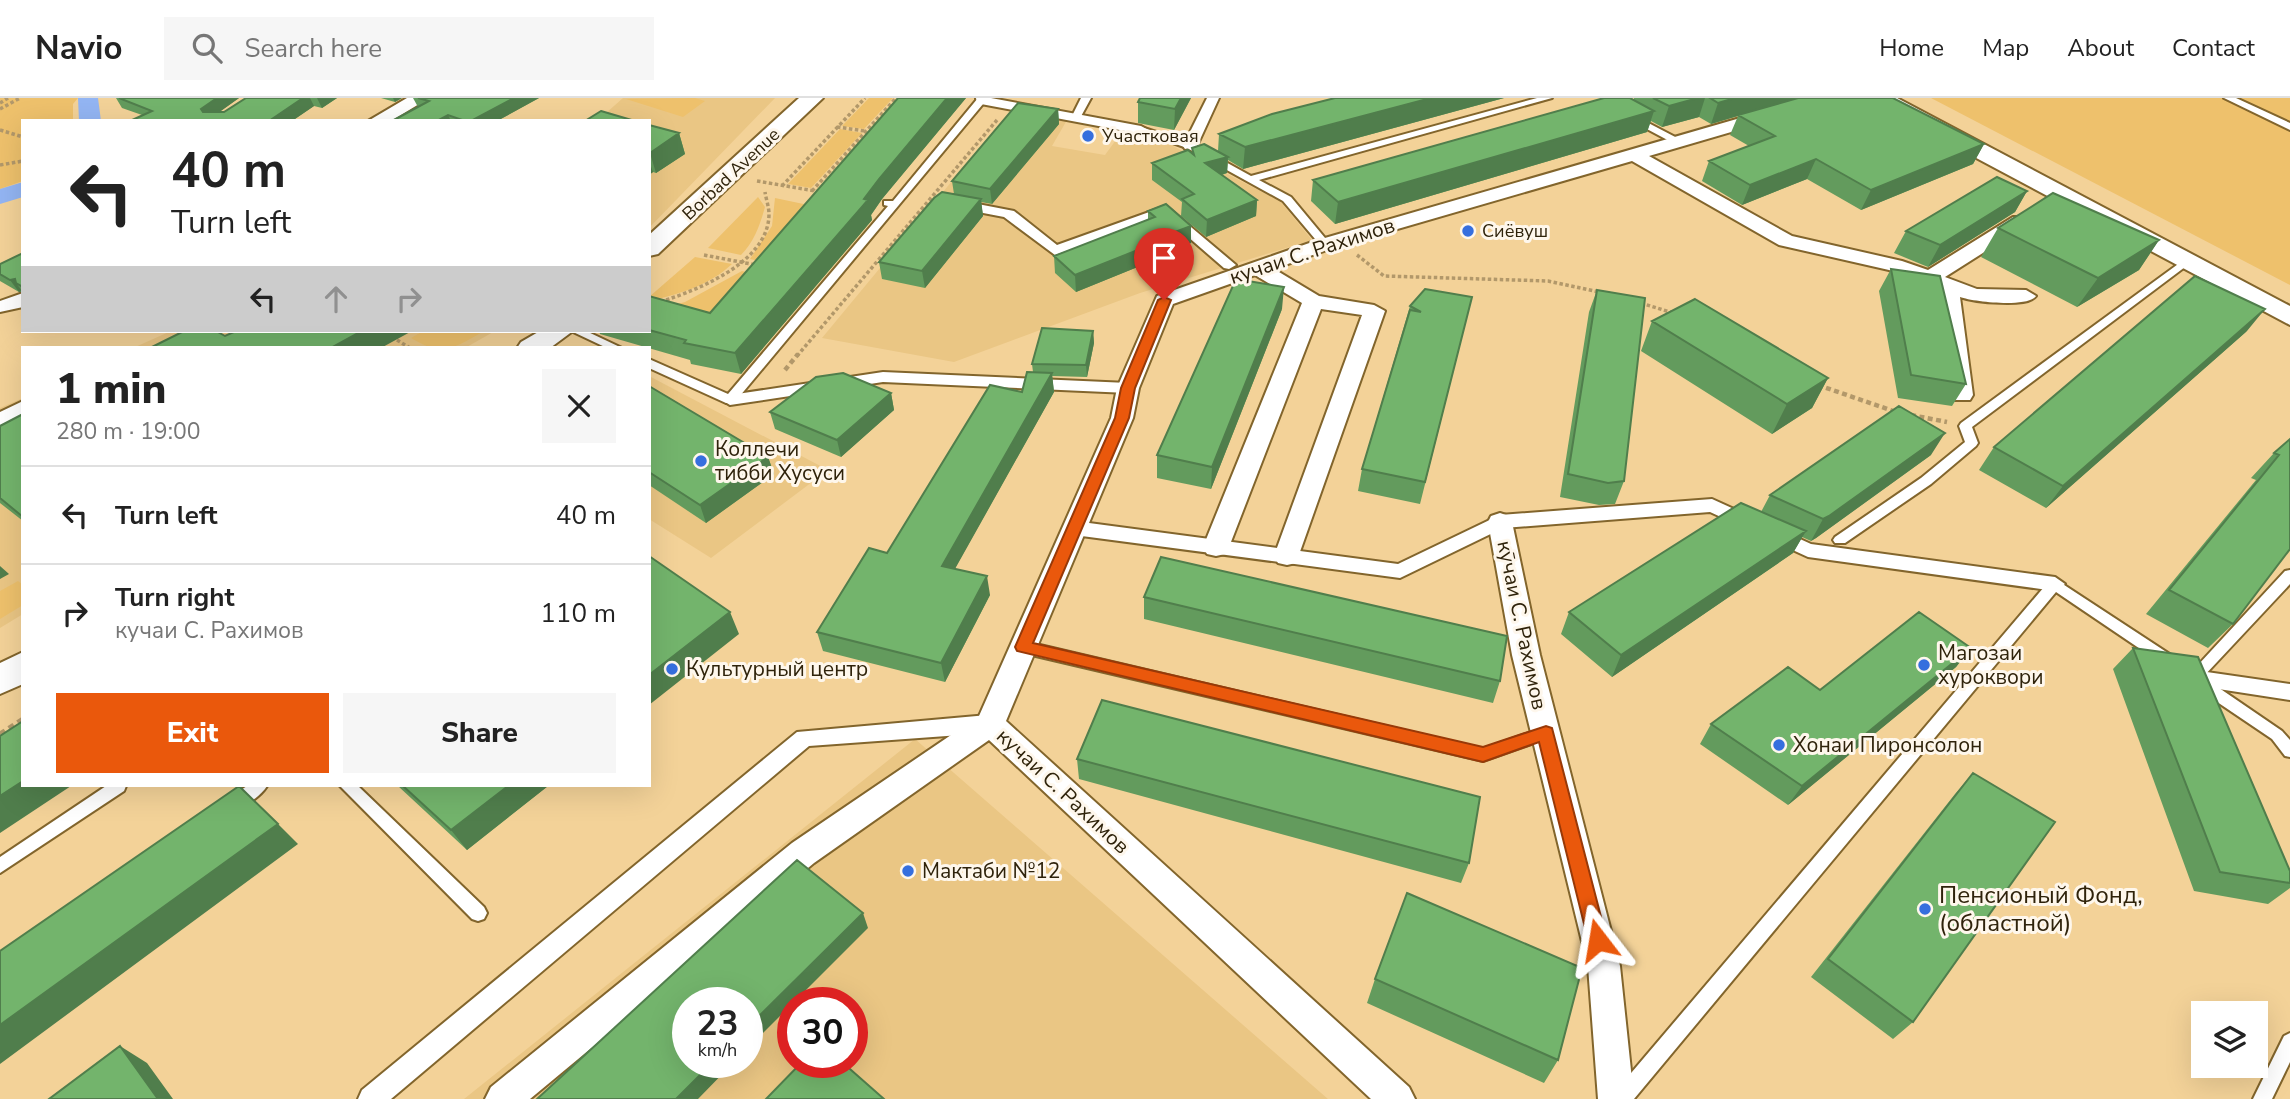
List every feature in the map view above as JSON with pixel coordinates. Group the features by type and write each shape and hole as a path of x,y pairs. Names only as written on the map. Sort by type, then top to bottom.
{"street":[{"path":"381,119 420,98"},
{"name":"Borbad Avenue","path":"651,247 812,98"},
{"path":"1190,146 1213,98"},
{"name":"кучаи С. Рахимов","path":"1397,1099 989,724 1122,418 1128,388 1164,300 1334,241 1828,98"},
{"path":"1881,98 2290,317"},
{"path":"982,99 1141,130"},
{"path":"1633,154 1786,241 1858,255 1974,295 2026,296"},
{"path":"936,200 1009,214 1055,251 1166,210 1229,265"},
{"path":"1939,282 2027,216"},
{"path":"1258,268 1313,300 1374,312 1287,556"},
{"path":"1939,282 1962,396"},
{"path":"1216,547 1313,300"},
{"path":"730,400 883,377 1128,388"},
{"path":"0,428 4,420 21,409"},
{"path":"1074,528 1400,571 1500,522 1712,505 1808,550 2055,584"},
{"name":"кӯчаи С. Рахимов","path":"1500,522 1526,655 1604,966 1616,1099"},
{"path":"0,680 21,667"},
{"path":"2193,678 2290,692"},
{"path":"371,1099 804,737 989,724"},
{"path":"503,1099 803,853 989,724"}],"lane":[{"path":"1076,118 1086,98"},
{"path":"1250,178 1547,98"},
{"path":"2229,98 2290,127"},
{"path":"651,364 730,400 890,204 982,99"},
{"path":"1619,110 1678,142"},
{"path":"1141,130 1190,146 1287,199 1334,241"},
{"path":"1840,540 1926,481 1972,443 1965,426 2185,262"},
{"path":"582,333 611,346"},
{"path":"2193,678 2290,575"},
{"path":"1622,1099 2055,584 2277,735 2290,751"},
{"path":"1023,647 1483,755 1546,733"},
{"path":"0,866 117,787"},
{"path":"214,817 258,787"},
{"path":"349,787 478,913"},
{"path":"2262,1099 2290,1042"}],"path":[{"path":"0,103 8,98"},
{"path":"0,109 20,98"},
{"path":"782,186 865,98"},
{"path":"812,191 896,98"},
{"path":"764,395 1009,106"},
{"path":"836,127 866,131"},
{"path":"0,130 21,135"},
{"path":"0,165 21,161"},
{"path":"728,176 826,193"},
{"path":"651,304 704,288 741,262 757,243 766,225 770,205 765,192"},
{"path":"1334,241 1384,276 1409,279 1548,281 1611,295"},
{"path":"704,255 764,267"},
{"path":"1635,302 1682,316"},
{"path":"397,340 407,346"},
{"path":"1806,380 1888,410 1965,426"},
{"path":"0,734 21,720"}],"shaded area":[{"path":"0,98 78,98 73,104 73,119 21,119 21,182 0,189"},
{"path":"623,98 775,98 651,226 651,119 599,119"},
{"path":"695,98 705,101 683,117 626,99"},
{"path":"869,98 893,98 864,129 842,126"},
{"path":"1931,98 2290,98 2290,285"},
{"path":"1010,111 1067,120 1052,146 1105,155 1121,133 1171,145 1280,201 1312,240 1140,293 954,362 822,338"},
{"path":"840,129 862,133 811,188 788,184"},
{"path":"758,197 765,207 759,227 746,250 741,255 708,248"},
{"path":"775,198 813,206 764,262 750,259 772,226"},
{"path":"695,257 732,264 696,287 654,300 651,295"},
{"path":"742,271 754,274 711,323 652,311 685,302"},
{"path":"167,333 491,333 469,346 137,346"},
{"path":"420,333 481,333 456,346 428,346 411,338"},
{"path":"651,377 828,470 711,558 651,520"},
{"path":"21,399 21,615 0,628 0,408"},
{"path":"18,581 21,583 21,606 0,619 0,591"},
{"name":"Мактаби №12","path":"915,739 1328,1099 464,1099"}],"building":[{"path":"119,98 217,98 201,109 203,112 224,112 246,98 303,98 272,119 134,119 152,111"},
{"path":"418,98 514,98 475,119 459,119 448,115 441,119 396,119 429,101"},
{"path":"898,98 947,98 879,179 864,199 868,200 735,353 684,343 686,340 651,331 651,297 710,313"},
{"path":"1140,98 1181,98 1175,109 1138,102"},
{"path":"1335,98 1431,98 1245,147 1219,134 1272,114"},
{"path":"1604,98 1630,98 1654,111 1338,202 1313,180"},
{"path":"1653,98 1698,98 1669,106"},
{"path":"1710,98 1735,98 1718,103"},
{"path":"1798,98 1893,98 1984,144 1871,190 1816,159 1750,185 1709,161 1775,136 1738,115"},
{"path":"1018,103 1058,109 990,189 952,181"},
{"path":"601,111 628,119 588,119"},
{"path":"651,126 679,133 651,152"},
{"path":"1204,144 1228,157 1205,163 1257,200 1207,220 1182,199 1194,194 1152,163 1188,150 1194,155 1192,148"},
{"path":"1997,177 2027,191 1940,245 1906,231"},
{"path":"942,192 981,199 922,271 879,262 934,198"},
{"path":"2053,193 2159,240 2098,278 1998,228"},
{"path":"1166,204 1191,226 1175,232 1178,234 1075,275 1054,256 1155,217 1148,211"},
{"path":"21,254 21,286 15,279 10,280 0,274 0,264"},
{"path":"1891,269 1940,276 1966,384 1911,375"},
{"path":"2195,276 2265,309 2063,486 1994,447"},
{"path":"1236,279 1284,287 1212,467 1157,455"},
{"path":"1425,289 1472,297 1425,482 1362,469 1410,310 1421,312 1410,306"},
{"path":"1597,290 1645,298 1624,481 1608,483 1568,474"},
{"path":"1695,299 1828,378 1787,404 1652,321"},
{"path":"1042,328 1093,331 1086,365 1032,364"},
{"path":"180,333 220,333 225,336 232,333 358,333 335,346 154,346"},
{"path":"1027,372 1052,373 942,566 987,576 941,663 817,632 869,548 887,553 990,385 1022,392"},
{"path":"843,373 891,393 837,440 770,412 816,377"},
{"name":"Коллечи тибби Хусуси","path":"651,387 768,457 700,505 651,473"},
{"path":"1899,406 1945,433 1823,519 1770,495"},
{"path":"21,415 21,515 0,498 0,426"},
{"path":"2290,439 2290,549 2233,624 2169,590 2279,455 2274,453"},
{"path":"1741,503 1806,531 1621,655 1569,612"},
{"path":"651,557 730,612 651,673"},
{"path":"1161,557 1507,636 1500,681 1144,597"},
{"path":"1919,612 1971,648 1802,786 1711,724 1788,667 1820,690"},
{"path":"2133,648 2198,657 2290,871 2290,883 2220,872"},
{"path":"1102,700 1480,797 1469,863 1077,759"},
{"path":"21,722 21,782 0,796 0,736"},
{"name":"Пенсионый Фонд, (областной)","path":"1973,773 2055,822 1913,1022 1828,959"},
{"path":"238,787 278,824 0,1025 0,951"},
{"path":"404,787 507,787 451,830"},
{"path":"797,860 863,913 788,987 777,987 777,998 763,1012 763,987 672,987 672,1078 697,1078 676,1099 537,1099"},
{"path":"1407,893 1582,968 1558,1060 1375,979"},
{"path":"120,1046 158,1099 49,1099"},
{"path":"786,1078 860,1078 884,1099 766,1099"}],"waterway":[{"path":"88,98 90,119"},
{"path":"0,197 21,190"}],"place":[{"name":"Участковая","path":"1088,136"},
{"name":"Сиёвуш","path":"1468,231"},
{"name":"Коллечи тибби Хусуси","path":"701,461"},
{"name":"Магозаи хуроквори","path":"1924,665"},
{"name":"Культурный центр","path":"672,669"},
{"name":"Хонаи Пиронсолон","path":"1779,745"},
{"name":"Мактаби №12","path":"908,871"},
{"name":"Пенсионый Фонд, (областной)","path":"1925,909"}],"route":[{"path":"1164,300 1128,388 1122,418 1023,647 1483,755 1546,733 1598,940"}]}
